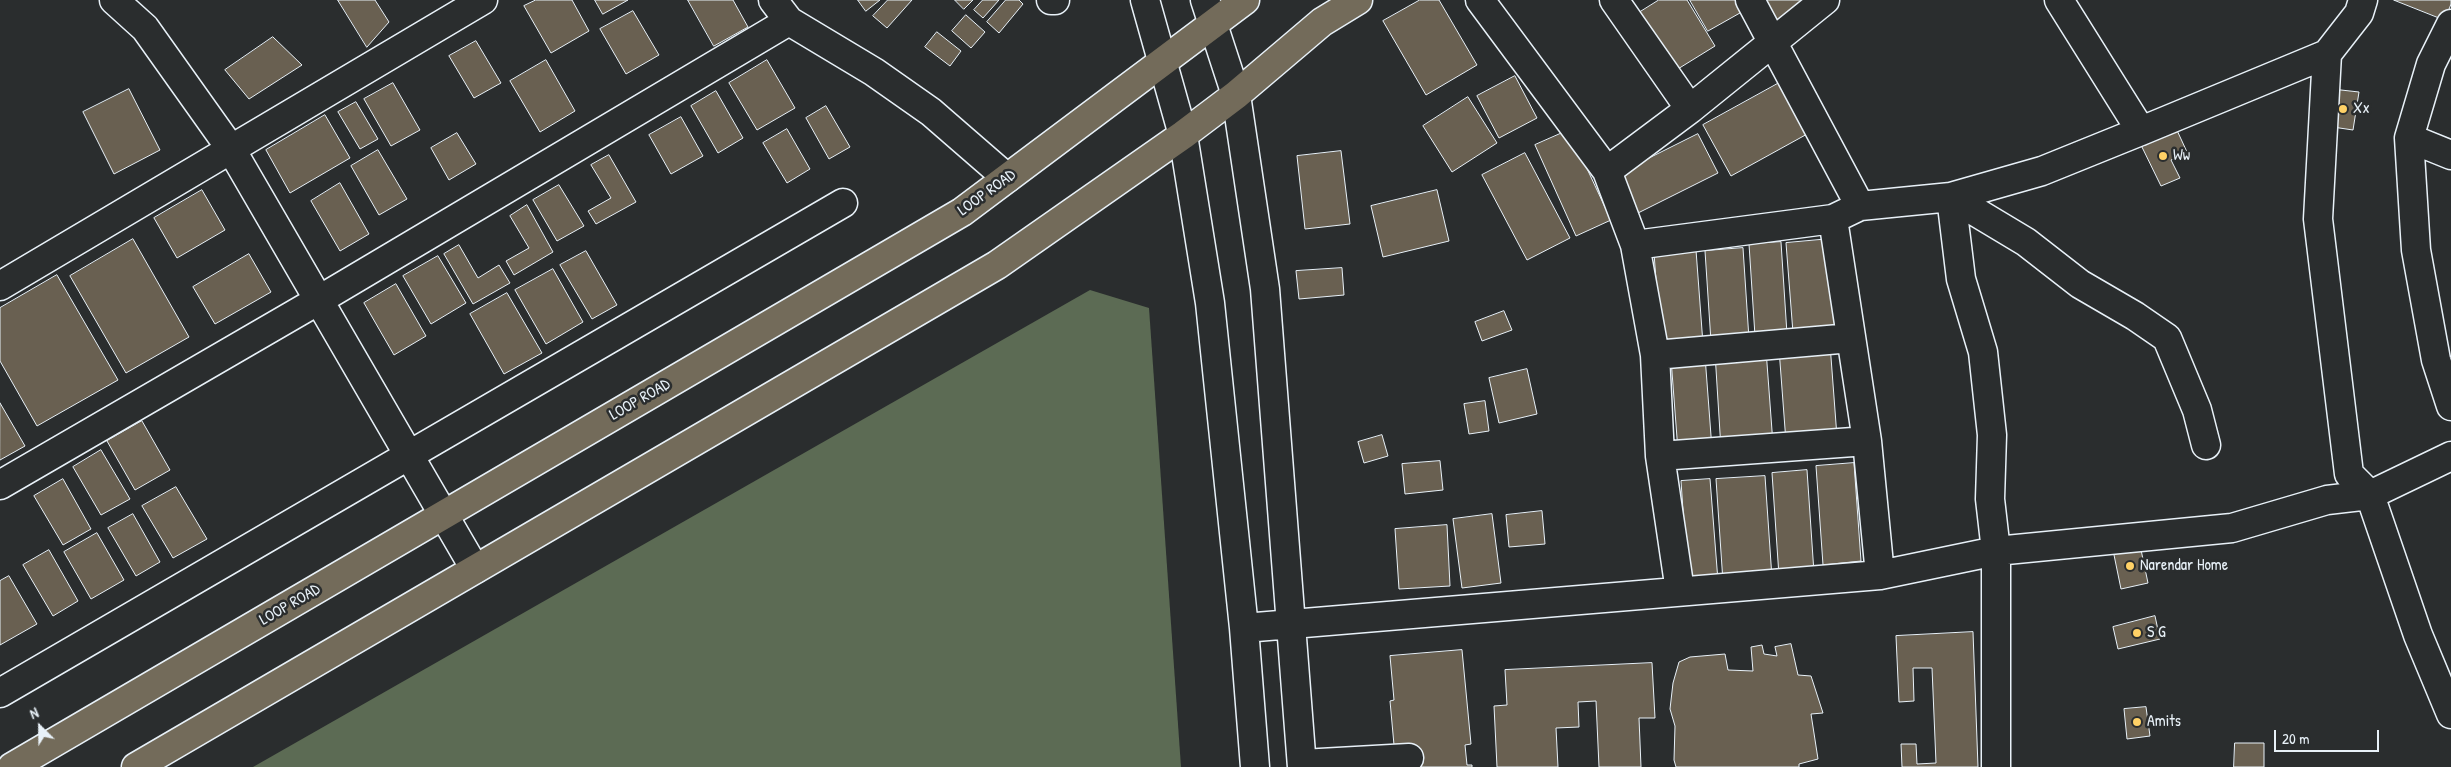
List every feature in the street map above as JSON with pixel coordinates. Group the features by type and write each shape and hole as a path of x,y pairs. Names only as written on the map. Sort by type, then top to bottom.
{"main road":[{"name":"LOOP ROAD","path":"12,767 962,212 1162,63 1209,11 1244,0"},
{"path":"136,767 997,265 1183,135 1236,95 1322,22 1358,0"}],"street":[{"path":"114,0 145,28 231,149 475,569"},
{"path":"0,286 231,149 454,10 483,0"},
{"path":"773,0 789,21 874,72 931,112 1007,178"},
{"path":"1145,0 1183,135 1210,303 1244,628 1255,767"},
{"path":"1480,0 1606,171 1635,245 1654,355 1660,456 1680,591"},
{"path":"1614,0 1690,109"},
{"path":"1750,0 1860,206"},
{"path":"1606,171 1690,109 1825,0"},
{"path":"2059,0 2141,131"},
{"path":"1635,245 1833,219 1860,206 1951,197 2042,171 2327,54 2359,12 2363,0"},
{"path":"1209,11 1236,95 1266,289 1302,765 1408,758"},
{"path":"0,484 319,300 789,21"},
{"path":"2451,24 2431,64 2409,138 2416,250 2436,360 2451,406"},
{"path":"2327,54 2318,219 2349,474 2370,495 2418,635 2451,714"},
{"path":"2409,138 2451,155"},
{"path":"1951,197 2026,242 2080,284 2135,316 2167,338 2197,410 2206,445"},
{"path":"1951,197 1961,279 1983,352 1992,436 1990,499 1996,551 1996,767"},
{"path":"0,693 843,203"},
{"path":"1833,219 1867,440 1880,575"},
{"path":"1654,355 1851,338"},
{"path":"1660,456 1867,440"},
{"path":"1244,628 1880,575 1996,551 2232,528 2327,500 2370,495 2451,456"}],"green space":[{"path":"1090,290 1149,308 1181,767 253,767"}],"building":[{"path":"338,0 375,0 389,22 367,47"},
{"path":"536,0 572,0 589,31 551,53 524,6"},
{"path":"595,0 628,0 603,14"},
{"path":"688,0 733,0 748,27 714,46"},
{"path":"858,0 880,0 866,11"},
{"path":"888,0 912,0 887,28 873,16"},
{"path":"955,0 973,0 964,9"},
{"path":"983,0 999,0 983,18 974,10"},
{"path":"1006,0 1019,0 1023,4 999,33 987,22"},
{"path":"1420,0 1439,0 1477,65 1426,95 1383,21"},
{"path":"1659,0 1687,0 1715,46 1673,72 1637,14"},
{"path":"1690,0 1742,0 1747,9 1708,31"},
{"path":"1757,0 1814,0 1771,25"},
{"path":"2394,0 2451,0 2451,4 2445,20"},
{"path":"633,11 659,55 626,74 600,29"},
{"path":"966,15 985,32 971,48 952,31"},
{"path":"937,32 961,51 950,66 925,47"},
{"path":"273,37 302,65 249,99 225,70"},
{"path":"476,41 501,83 474,98 449,56"},
{"path":"546,60 575,111 540,132 510,81"},
{"path":"767,60 795,108 757,130 729,83"},
{"path":"1515,76 1537,118 1499,138 1477,96"},
{"path":"1781,82 1809,133 1731,176 1703,125"},
{"path":"393,83 420,130 391,146 364,99"},
{"path":"129,89 160,150 114,174 83,112"},
{"name":"Xx","path":"2332,89 2359,92 2353,130 2326,126"},
{"path":"716,91 743,138 718,153 691,106"},
{"path":"1468,97 1497,143 1452,172 1423,126"},
{"path":"356,102 378,139 360,149 338,112"},
{"path":"826,106 850,147 829,159 806,118"},
{"path":"325,115 350,158 290,193 266,150"},
{"path":"681,117 703,156 671,174 649,135"},
{"name":"Ww","path":"2175,126 2187,152 2171,160 2180,178 2161,186 2140,143"},
{"path":"787,129 810,169 787,183 763,143"},
{"path":"1569,130 1611,220 1576,236 1535,145"},
{"path":"457,133 476,164 449,180 431,148"},
{"path":"1698,134 1718,173 1638,213 1618,174"},
{"path":"378,150 407,199 379,215 351,166"},
{"path":"1341,151 1350,224 1305,229 1297,156"},
{"path":"1525,153 1570,238 1527,260 1482,175"},
{"path":"609,155 636,202 596,224 588,211 611,198 591,165"},
{"path":"340,183 369,234 340,251 311,201"},
{"path":"559,185 584,226 557,241 533,200"},
{"path":"202,190 225,230 177,258 154,218"},
{"path":"1437,190 1449,241 1383,257 1371,206"},
{"path":"527,205 553,252 514,275 506,261 529,248 510,216"},
{"path":"133,239 189,337 126,373 70,276"},
{"path":"1830,239 1837,330 1793,333 1786,243"},
{"path":"1781,242 1787,334 1755,336 1749,244"},
{"path":"459,245 478,278 499,265 510,283 473,304 444,254"},
{"path":"1743,248 1749,339 1711,342 1705,251"},
{"path":"1696,250 1703,344 1661,348 1654,253"},
{"path":"586,251 617,305 592,319 560,265"},
{"path":"249,254 271,292 215,324 193,287"},
{"path":"438,256 466,303 431,324 403,276"},
{"path":"1342,268 1344,295 1299,299 1296,271"},
{"path":"553,269 583,322 546,344 515,290"},
{"path":"57,275 118,380 37,426 0,361 0,308"},
{"path":"396,284 426,336 394,355 364,303"},
{"path":"507,293 542,353 504,374 470,314"},
{"path":"1504,311 1512,330 1482,341 1475,322"},
{"path":"1830,344 1837,437 1786,442 1779,349"},
{"path":"1766,350 1773,444 1721,449 1715,353"},
{"path":"1705,356 1712,449 1678,451 1671,359"},
{"path":"1527,369 1537,414 1499,423 1489,378"},
{"path":"1485,401 1489,431 1469,434 1464,404"},
{"path":"0,403 25,446 0,460"},
{"path":"142,421 170,470 135,490 107,441"},
{"path":"1382,435 1388,456 1364,463 1358,442"},
{"path":"101,450 130,499 101,515 73,467"},
{"path":"1440,461 1443,490 1405,494 1402,464"},
{"path":"1854,463 1861,561 1823,565 1816,466"},
{"path":"1807,470 1814,573 1779,576 1772,473"},
{"path":"1765,476 1772,578 1723,582 1716,479"},
{"path":"63,479 91,529 63,545 34,496"},
{"path":"1710,479 1718,581 1688,584 1681,481"},
{"path":"176,487 207,539 173,558 142,506"},
{"path":"1542,511 1545,544 1509,547 1506,515"},
{"path":"133,514 160,562 136,576 108,528"},
{"path":"1492,514 1501,583 1462,588 1453,519"},
{"path":"1447,525 1450,586 1399,589 1395,529"},
{"path":"97,533 124,580 91,599 64,552"},
{"name":"Narendar Home","path":"2140,545 2148,583 2121,589 2113,550"},
{"path":"49,550 78,601 53,616 23,565"},
{"path":"9,576 37,624 0,645 0,581"},
{"name":"S G","path":"2155,616 2160,639 2118,649 2113,627"},
{"path":"1973,632 1978,767 1902,767 1901,744 1916,744 1917,764 1936,763 1932,668 1913,668 1914,701 1899,702 1896,636"},
{"path":"1791,644 1798,675 1811,676 1823,713 1811,714 1818,759 1799,764 1799,767 1676,767 1674,760 1675,726 1670,709 1673,683 1679,662 1690,657 1725,654 1728,670 1753,671 1751,647 1762,645 1764,654 1777,656 1775,647"},
{"path":"1462,650 1471,744 1465,745 1467,765 1472,765 1472,767 1396,767 1390,701 1394,700 1390,656"},
{"path":"1652,663 1655,718 1639,718 1641,767 1599,767 1596,701 1578,702 1579,727 1556,728 1558,767 1497,767 1494,706 1507,705 1505,670"},
{"name":"Amits","path":"2146,707 2150,736 2127,739 2124,709"},
{"path":"2235,743 2264,743 2264,767 2234,767"}],"place":[{"name":"Xx","path":"2343,109"},
{"name":"Ww","path":"2163,156"},
{"name":"Narendar Home","path":"2130,566"},
{"name":"S G","path":"2137,633"},
{"name":"Amits","path":"2137,722"}]}
